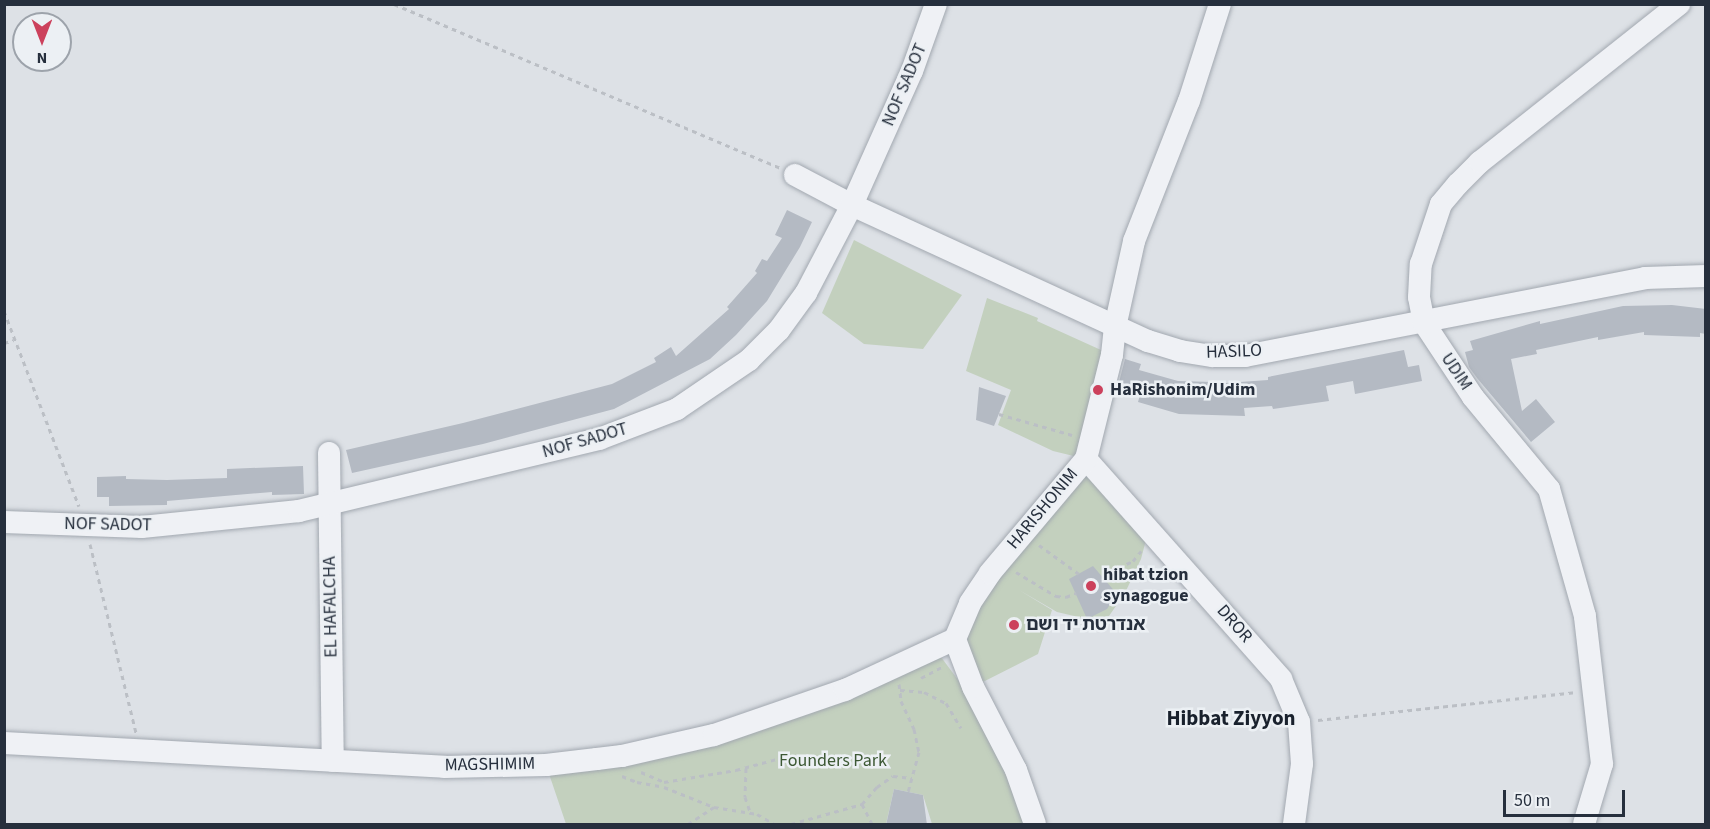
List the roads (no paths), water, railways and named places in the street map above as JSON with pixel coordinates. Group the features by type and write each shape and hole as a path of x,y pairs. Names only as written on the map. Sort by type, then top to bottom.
{"street":[{"name":"NOF SADOT","path":"4,522 85,523 142,527 196,524 330,505 599,439 677,409 749,360 779,330 811,284 852,205 912,71 936,4"},
{"name":"HARISHONIM","path":"955,639 970,603 999,561 1088,450 1112,355 1115,327 1134,241 1189,101 1220,4"},
{"name":"UDIM","path":"1584,825 1602,764 1585,616 1549,489 1473,397 1424,323 1419,297 1421,264 1441,204 1480,162 1679,4"},
{"name":"HASILO","path":"795,175 852,205 1148,342 1180,351 1213,356 1245,356 1424,323 1625,281 1676,276 1706,276"},
{"name":"DROR","path":"1088,450 1151,530 1281,679 1299,722 1302,764 1294,825"},
{"name":"EL HAFALCHA","path":"329,453 333,761"},
{"name":"MAGSHIMIM","path":"4,743 455,766 546,765 622,756 714,735 845,690 955,639"},
{"path":"955,639 974,687 1016,770 1035,825"}],"place":[{"name":"HaRishonim/Udim","path":"1098,390"},
{"name":"hibat tzion synagogue","path":"1091,586"},
{"name":"אנדרטת יד ושם","path":"1014,625"}],"district":[{"name":"Hibbat Ziyyon","path":"1231,718"}],"park label":[{"name":"Founders Park","path":"833,761"}]}
